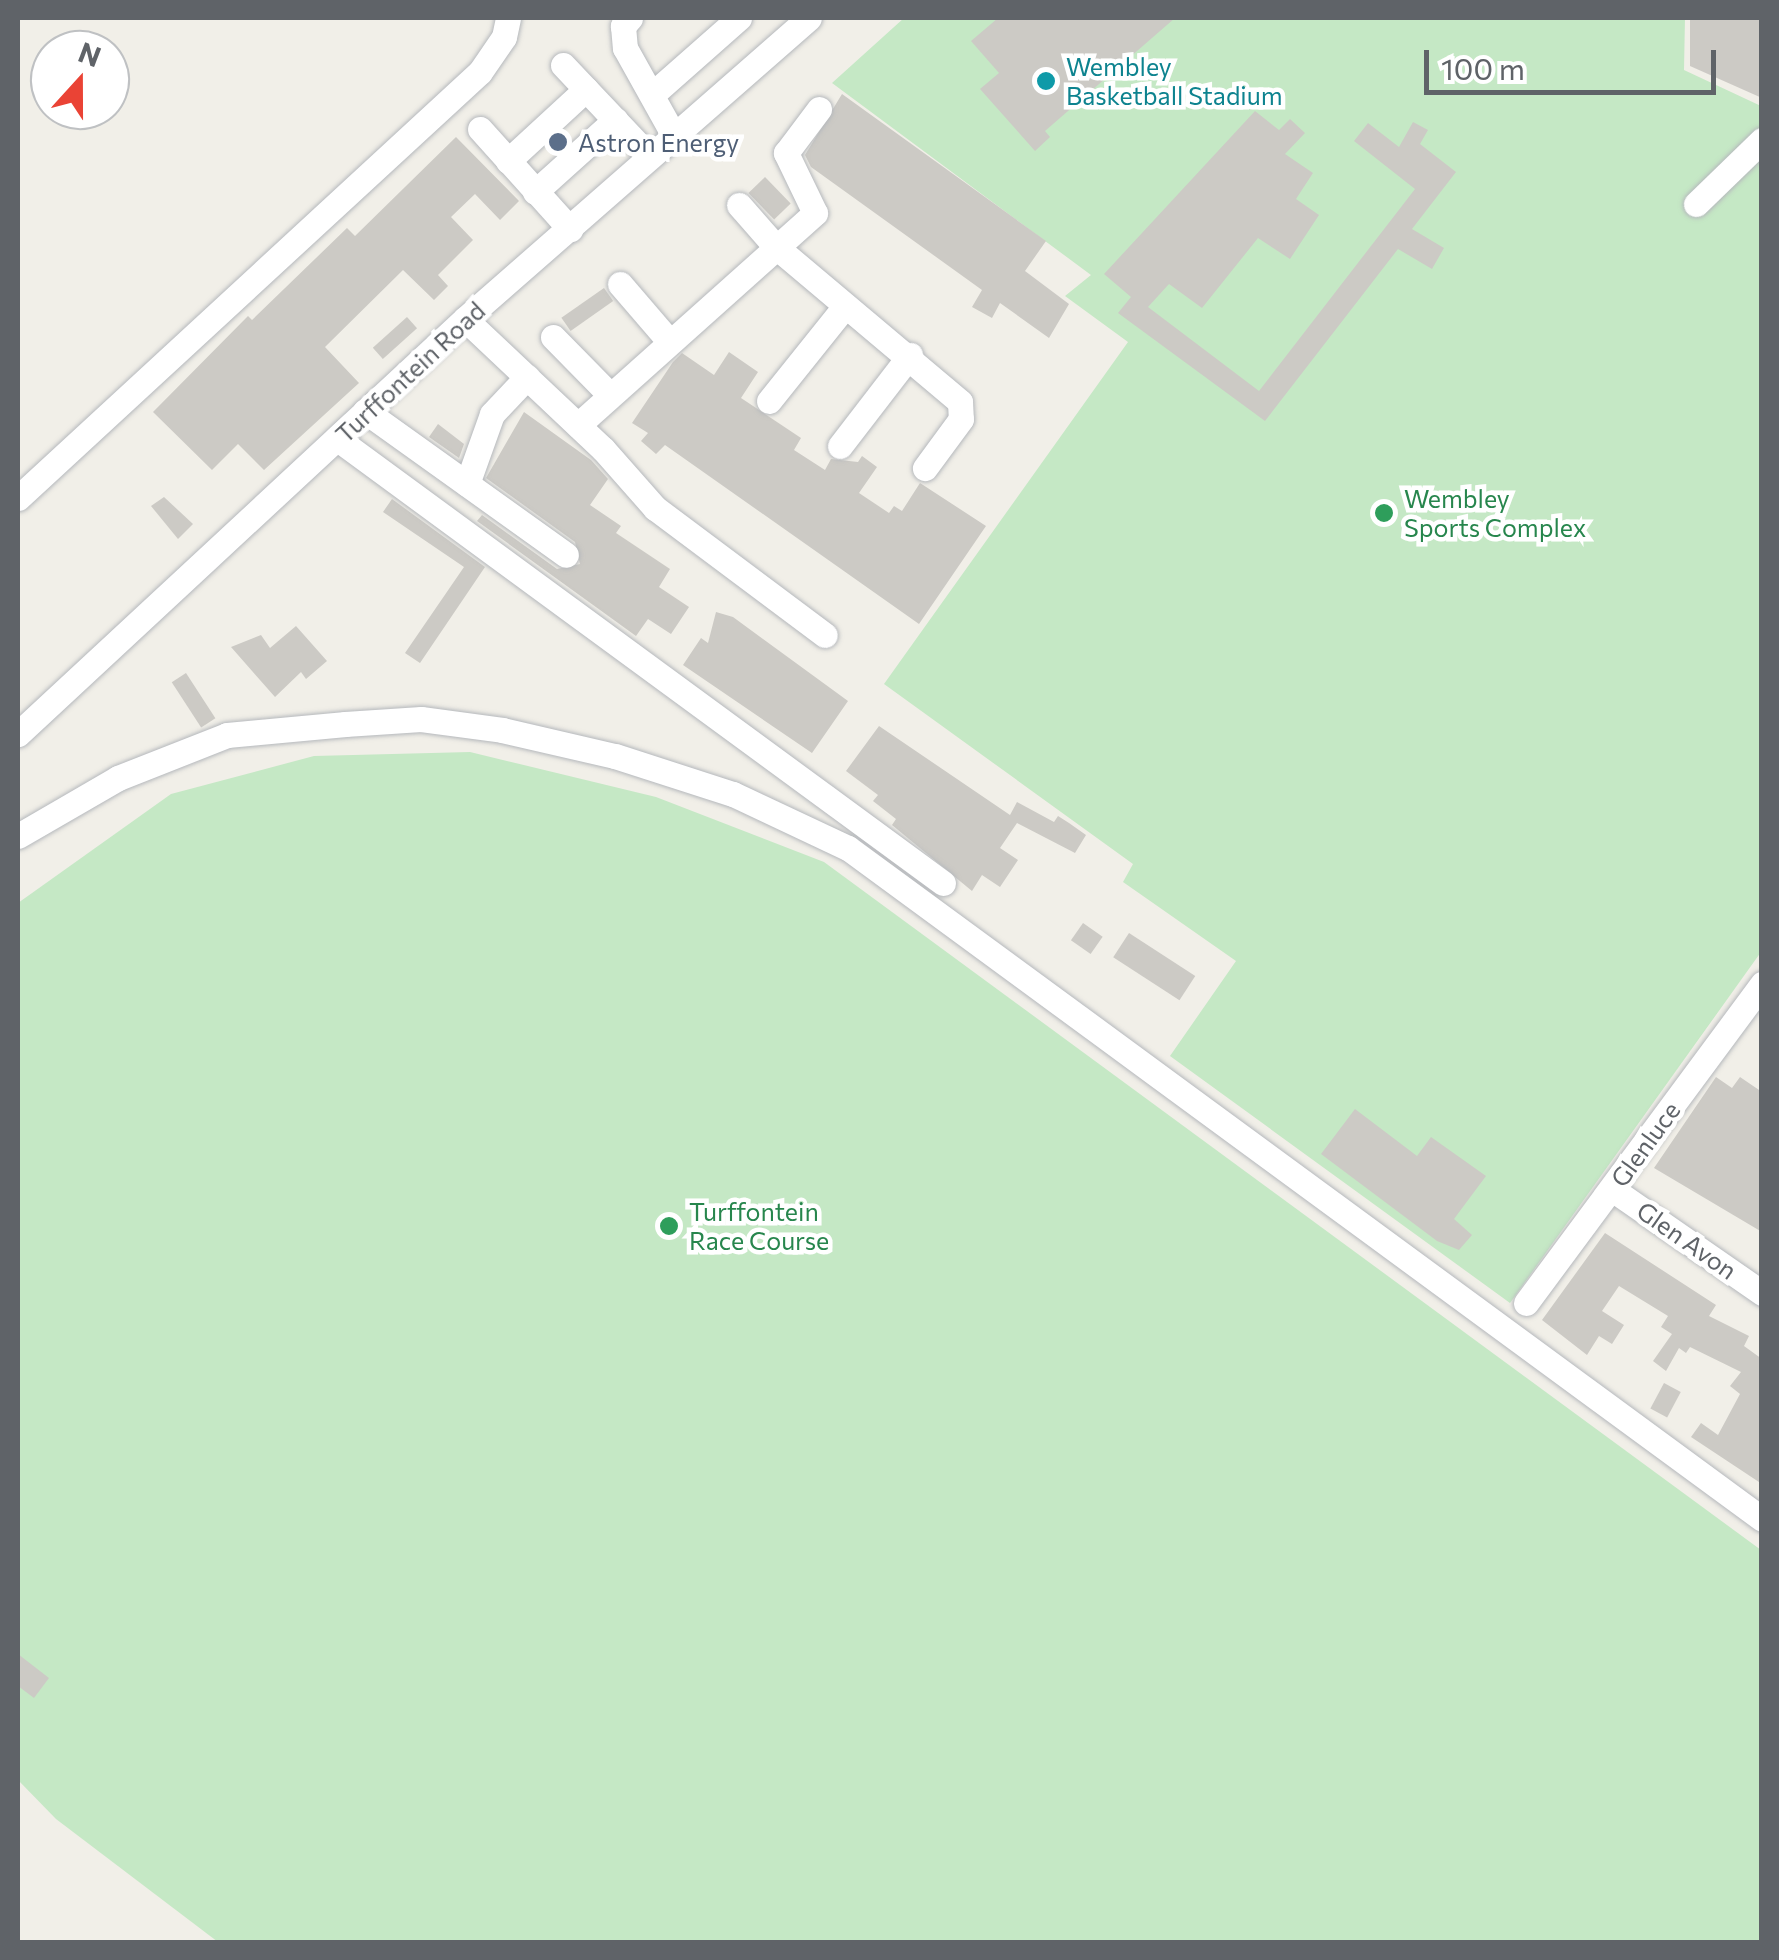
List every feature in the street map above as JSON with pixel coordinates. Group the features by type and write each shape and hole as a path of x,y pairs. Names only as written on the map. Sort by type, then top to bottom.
{"street":[{"path":"18,498 480,72 504,37 508,18"},
{"path":"630,18 624,26 625,48 655,92 674,134"},
{"path":"655,92 739,18"},
{"name":"Turffontein Road","path":"18,734 339,440 465,318 809,18"},
{"path":"564,65 648,155"},
{"path":"508,161 586,89"},
{"path":"578,425 815,213 786,153 819,110"},
{"path":"535,192 615,120"},
{"path":"480,129 570,229"},
{"path":"1696,204 1762,140"},
{"path":"740,205 776,246 845,306 910,355 960,402 961,419 925,468"},
{"path":"620,284 669,340"},
{"path":"769,401 845,306"},
{"path":"465,318 699,545 825,635"},
{"path":"553,337 610,395"},
{"path":"840,446 910,355"},
{"path":"467,484 492,414 527,377"},
{"path":"365,411 566,554"},
{"path":"339,440 943,883"},
{"path":"18,836 118,778 226,734 420,719 502,730 616,756 733,794 848,848 1762,1519"},
{"name":"Glenluce","path":"1526,1302 1762,984"},
{"name":"Glen Avon","path":"1612,1188 1762,1293"}],"green space":[{"name":"Wembley Sports Complex","path":"904,18 1685,18 1684,70 1761,106 1761,952 1510,1303 1170,1056 1236,961 1123,882 1133,864 884,684 1128,342 1065,296 1091,275 832,83"},
{"name":"Turffontein Race Course","path":"470,752 656,797 824,862 1761,1550 1761,1942 218,1942 56,1819 18,1780 18,903 171,794 314,756"}],"building":[{"name":"Wembley Basketball Stadium","path":"998,18 1175,18 1045,131 1050,137 1035,151 980,89 999,73 971,41"},
{"path":"1690,18 1762,18 1762,98 1690,66"},
{"path":"842,94 1046,241 1025,271 1069,304 1049,338 1000,303 992,318 972,307 982,290 811,167 805,155"},
{"path":"1255,111 1279,130 1290,119 1305,133 1285,154 1313,173 1296,199 1319,215 1290,259 1258,238 1202,308 1169,284 1148,307 1259,391 1415,189 1354,141 1368,123 1399,147 1413,122 1428,130 1420,144 1456,172 1412,229 1444,248 1432,269 1398,249 1265,421 1118,313 1131,297 1104,274"},
{"path":"456,137 519,201 500,220 475,194 451,217 473,240 438,275 448,286 434,300 403,270 325,347 359,383 264,470 238,444 212,470 153,412 248,316 252,320 347,228 355,236"},
{"path":"765,177 791,204 774,220 748,193"},
{"path":"604,288 613,301 571,331 561,318"},
{"path":"407,317 417,328 383,359 373,348"},
{"path":"729,352 758,372 741,398 801,438 794,450 825,470 831,459 858,462 862,456 877,467 859,493 889,513 894,506 902,511 920,483 986,526 919,624 665,445 656,454 641,441 648,433 632,423 673,362 682,353 714,375"},
{"path":"524,412 591,460 608,479 590,505 621,526 616,533 670,569 659,587 689,607 671,634 648,619 636,636 477,521 482,515 557,569 580,564 575,542 486,478"},
{"path":"438,424 464,444 459,458 429,437"},
{"path":"164,497 193,524 178,539 151,506"},
{"path":"392,499 485,567 420,663 405,653 464,567 383,512"},
{"path":"716,612 733,617 848,701 812,753 683,665 701,638 708,643"},
{"path":"296,626 327,661 306,679 301,672 275,697 231,647 261,635 270,648"},
{"path":"186,673 215,718 201,728 172,682"},
{"path":"879,726 1010,815 1017,802 1054,822 1058,816 1086,835 1075,853 1017,823 1000,848 1018,860 1000,887 982,875 972,891 892,825 896,819 873,801 878,795 846,771"},
{"path":"1083,923 1103,937 1091,954 1071,940"},
{"path":"1129,933 1195,976 1179,1000 1113,957"},
{"path":"1716,1077 1732,1088 1740,1077 1762,1092 1762,1232 1654,1168"},
{"path":"1355,1109 1417,1156 1431,1137 1486,1176 1454,1219 1472,1235 1459,1250 1437,1241 1321,1154"},
{"path":"1605,1233 1716,1305 1709,1316 1749,1336 1744,1346 1762,1359 1762,1484 1691,1437 1701,1423 1718,1435 1740,1394 1730,1386 1741,1372 1690,1347 1686,1353 1679,1348 1666,1371 1653,1361 1672,1334 1661,1327 1668,1316 1619,1286 1602,1311 1624,1325 1612,1344 1599,1336 1587,1355 1542,1320"},
{"path":"1664,1383 1681,1392 1667,1418 1650,1409"},
{"path":"18,1654 49,1678 34,1698 18,1686"}],"place":[{"name":"Wembley Basketball Stadium","path":"1046,81"},
{"name":"Astron Energy","path":"558,142"},
{"name":"Wembley Sports Complex","path":"1384,513"},
{"name":"Turffontein Race Course","path":"669,1226"}]}
